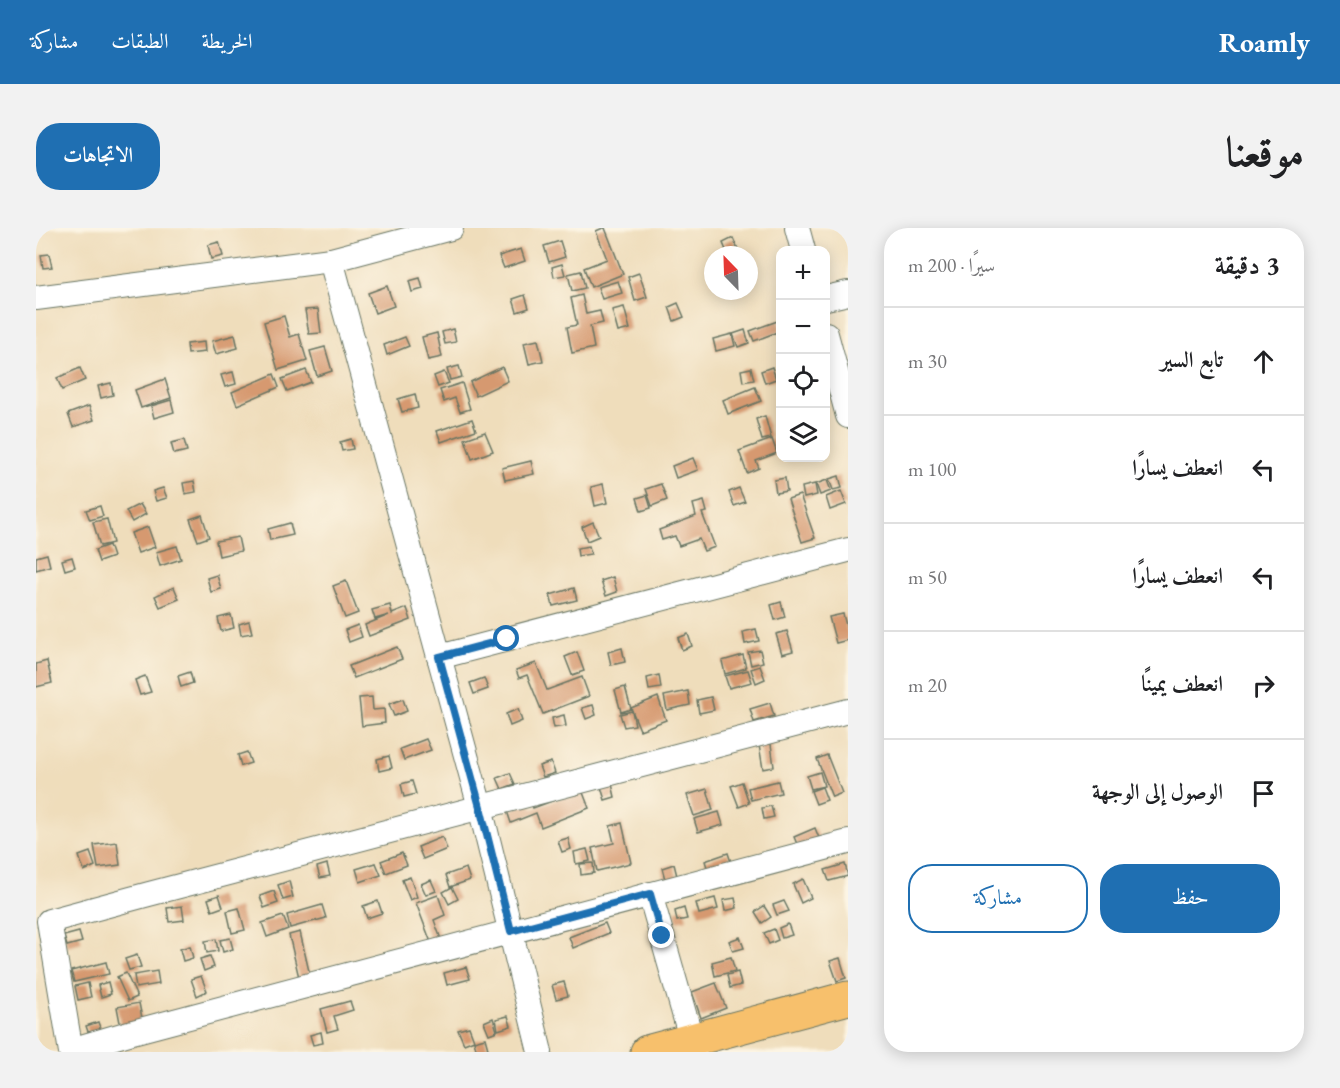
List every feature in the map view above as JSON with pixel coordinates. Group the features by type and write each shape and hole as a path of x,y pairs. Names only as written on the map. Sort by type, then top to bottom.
{"highway":[{"path":"647,1052 693,1046 848,998"}],"street":[{"path":"36,298 331,260 451,228"},
{"path":"797,228 802,246"},
{"path":"331,260 480,807 540,1052"},
{"path":"830,297 848,293"},
{"path":"830,352 848,416"},
{"path":"439,657 848,550"},
{"path":"848,711 49,921 71,1051 129,1033 848,842"},
{"path":"650,894 693,1046"}],"building":[{"path":"605,228 623,274 591,287 584,268 607,259 596,231"},
{"path":"733,238 736,246 724,246 723,243"},
{"path":"560,241 565,257 549,262 544,246"},
{"path":"219,242 223,256 211,259 208,245"},
{"path":"521,249 525,261 504,268 499,256"},
{"path":"49,254 52,267 43,268 41,255"},
{"path":"562,264 565,275 554,277 552,267"},
{"path":"581,271 585,288 572,291 568,274"},
{"path":"639,273 647,297 635,301 628,277"},
{"path":"420,278 423,289 412,292 409,281"},
{"path":"618,281 622,293 602,299 598,287"},
{"path":"387,286 394,306 375,313 368,293"},
{"path":"525,295 529,308 517,312 513,299"},
{"path":"582,295 586,314 600,311 603,323 590,326 594,348 572,353 567,327 577,325 571,298"},
{"path":"678,303 684,317 674,321 669,307"},
{"path":"624,307 630,329 618,332 612,310"},
{"path":"318,309 321,333 309,334 305,310"},
{"path":"284,316 290,337 299,334 307,361 278,370 264,322"},
{"path":"776,321 776,333 754,341 750,331"},
{"path":"453,329 456,342 445,344 442,332"},
{"path":"745,330 749,343 738,347 733,334"},
{"path":"437,333 442,357 428,360 422,337"},
{"path":"732,334 735,346 716,351 713,339"},
{"path":"235,335 238,348 216,354 212,341"},
{"path":"405,337 409,346 387,355 384,345"},
{"path":"538,340 543,361 529,364 524,343"},
{"path":"204,342 205,352 188,354 187,344"},
{"path":"325,347 332,371 317,376 310,351"},
{"path":"459,366 462,377 450,380 447,369"},
{"path":"502,367 508,381 476,396 470,382"},
{"path":"772,367 776,379 765,383 761,371"},
{"path":"80,368 85,380 62,390 57,378"},
{"path":"751,368 754,380 743,382 741,370"},
{"path":"306,370 311,382 287,391 282,379"},
{"path":"233,372 236,384 225,387 221,375"},
{"path":"444,372 449,383 438,387 434,376"},
{"path":"274,374 279,387 237,405 232,392"},
{"path":"165,379 171,398 141,408 135,390"},
{"path":"111,383 113,395 101,398 98,386"},
{"path":"462,383 470,409 460,412 455,398 444,402 440,390"},
{"path":"755,387 761,401 728,414 723,400"},
{"path":"415,394 418,408 402,412 398,399"},
{"path":"171,400 174,412 154,418 151,406"},
{"path":"89,406 94,420 73,427 68,414"},
{"path":"765,416 771,438 762,440 756,419"},
{"path":"472,419 476,430 441,442 437,431"},
{"path":"485,432 493,451 472,459 465,439"},
{"path":"351,439 353,449 342,451 340,442"},
{"path":"772,439 776,453 756,461 759,468 747,473 739,451"},
{"path":"184,440 187,451 174,454 171,443"},
{"path":"693,458 698,470 676,478 672,466"},
{"path":"531,461 534,474 505,480 502,468"},
{"path":"839,476 842,488 833,490 829,479"},
{"path":"785,478 787,491 776,493 774,480"},
{"path":"827,480 831,491 820,495 816,484"},
{"path":"194,481 196,492 185,494 183,483"},
{"path":"603,484 607,503 595,506 591,487"},
{"path":"661,484 667,500 652,506 646,489"},
{"path":"815,484 817,495 804,498 802,487"},
{"path":"163,488 167,498 156,501 153,491"},
{"path":"739,488 745,502 734,506 729,492"},
{"path":"841,491 846,504 830,510 826,497"},
{"path":"647,495 651,508 641,511 637,498"},
{"path":"800,495 815,538 802,542 788,499"},
{"path":"704,501 707,512 702,513 715,547 704,551 699,539 679,546 675,536 662,540 659,530 696,516 693,504"},
{"path":"140,504 146,514 132,522 126,511"},
{"path":"100,506 103,516 90,520 86,510"},
{"path":"202,515 209,537 198,541 190,519"},
{"path":"107,519 113,543 100,546 93,522"},
{"path":"593,522 599,536 587,541 582,527"},
{"path":"290,523 293,535 270,540 268,529"},
{"path":"148,527 155,547 138,553 131,533"},
{"path":"238,537 241,551 219,556 216,541"},
{"path":"109,545 113,557 99,562 95,550"},
{"path":"177,546 181,559 160,566 156,552"},
{"path":"589,546 591,554 578,556 577,548"},
{"path":"47,554 50,566 36,570 36,557"},
{"path":"72,557 75,567 65,570 62,560"},
{"path":"217,575 221,589 211,592 207,578"},
{"path":"613,577 617,592 606,596 601,581"},
{"path":"346,581 358,613 345,618 333,586"},
{"path":"174,587 179,599 160,607 155,596"},
{"path":"574,588 577,600 553,606 550,595"},
{"path":"781,602 785,617 775,620 771,605"},
{"path":"390,605 392,614 407,608 411,620 369,636 365,625 389,615 375,619 372,610"},
{"path":"843,614 848,640 836,643 829,617"},
{"path":"231,615 234,628 221,631 218,618"},
{"path":"249,621 252,633 241,635 239,624"},
{"path":"358,625 362,637 349,642 345,630"},
{"path":"756,629 759,641 745,644 743,632"},
{"path":"787,631 793,651 782,654 776,634"},
{"path":"688,634 692,646 682,650 678,638"},
{"path":"397,647 402,659 354,678 349,666"},
{"path":"622,648 625,662 611,665 608,652"},
{"path":"760,650 763,662 751,665 748,652"},
{"path":"577,652 584,671 572,675 565,657"},
{"path":"743,655 746,668 725,674 722,661"},
{"path":"47,661 52,683 36,687 36,664"},
{"path":"536,663 547,690 582,677 589,696 543,714 527,675 519,678 516,670"},
{"path":"760,666 765,679 756,683 751,669"},
{"path":"748,670 752,682 729,688 725,676"},
{"path":"190,672 193,683 181,687 178,676"},
{"path":"659,675 661,688 649,690 647,678"},
{"path":"145,676 151,692 140,695 135,680"},
{"path":"484,678 488,689 474,694 470,683"},
{"path":"625,687 631,709 621,712 615,690"},
{"path":"688,691 690,705 667,710 664,696"},
{"path":"372,697 373,710 384,709 385,723 362,726 359,698"},
{"path":"658,697 666,720 640,730 631,708"},
{"path":"711,697 714,710 699,713 697,700"},
{"path":"403,699 407,711 394,716 389,704"},
{"path":"770,703 774,716 754,722 750,709"},
{"path":"593,705 596,715 586,719 582,708"},
{"path":"518,709 522,721 510,726 506,714"},
{"path":"632,711 635,725 624,727 620,714"},
{"path":"564,715 566,726 554,728 552,718"},
{"path":"426,739 431,750 404,760 400,749"},
{"path":"771,744 774,767 763,769 759,745"},
{"path":"247,752 251,763 241,766 238,755"},
{"path":"827,755 842,793 832,797 817,759"},
{"path":"389,756 392,768 379,771 377,759"},
{"path":"551,762 555,773 543,777 539,766"},
{"path":"820,772 824,786 811,789 807,776"},
{"path":"510,773 515,784 502,789 497,778"},
{"path":"412,781 416,794 404,797 401,784"},
{"path":"778,781 781,793 751,800 748,788"},
{"path":"742,782 749,803 739,807 731,786"},
{"path":"612,784 615,797 605,800 601,787"},
{"path":"822,787 827,800 816,804 811,791"},
{"path":"707,789 713,810 694,816 687,795"},
{"path":"582,790 589,808 541,827 536,813 511,823 507,811 531,802 533,808"},
{"path":"771,806 774,817 764,819 762,808"},
{"path":"719,812 723,825 698,832 694,819"},
{"path":"622,823 631,863 597,871 592,848 614,843 610,826"},
{"path":"815,828 821,843 800,851 794,837"},
{"path":"442,837 447,849 423,859 418,847"},
{"path":"568,838 571,849 562,852 558,841"},
{"path":"117,842 120,865 98,868 94,845"},
{"path":"587,849 590,861 576,864 574,852"},
{"path":"90,852 95,866 84,871 79,856"},
{"path":"402,853 407,865 386,873 381,861"},
{"path":"728,853 732,865 709,873 705,861"},
{"path":"376,863 381,875 360,882 356,869"},
{"path":"593,863 594,873 581,875 580,864"},
{"path":"327,864 330,876 320,878 317,867"},
{"path":"674,864 678,880 666,883 662,868"},
{"path":"845,864 848,876 829,881 825,870"},
{"path":"466,868 470,880 450,887 446,875"},
{"path":"410,877 417,897 410,900 402,880"},
{"path":"803,879 811,898 801,903 793,884"},
{"path":"431,880 436,891 426,895 421,884"},
{"path":"289,881 293,897 283,900 278,885"},
{"path":"452,887 458,899 449,904 443,892"},
{"path":"274,891 278,903 264,908 260,896"},
{"path":"219,895 223,907 212,911 208,899"},
{"path":"438,895 445,915 434,920 442,942 432,945 416,903"},
{"path":"715,898 718,909 699,914 696,903"},
{"path":"735,898 737,908 725,911 723,900"},
{"path":"378,901 382,913 367,918 363,906"},
{"path":"784,901 789,911 777,915 773,905"},
{"path":"322,905 326,918 290,928 287,915"},
{"path":"182,906 184,920 169,922 167,908"},
{"path":"764,906 771,917 762,923 755,912"},
{"path":"239,908 245,930 232,933 227,911"},
{"path":"684,908 687,919 677,921 675,911"},
{"path":"283,916 288,929 267,937 262,923"},
{"path":"605,923 609,933 573,948 569,937"},
{"path":"788,924 792,935 782,938 779,928"},
{"path":"774,929 778,940 769,944 764,933"},
{"path":"79,932 82,942 67,946 64,936"},
{"path":"300,932 311,980 300,982 289,935"},
{"path":"740,937 744,948 733,951 729,941"},
{"path":"230,938 233,949 223,952 220,940"},
{"path":"216,939 218,951 207,953 205,941"},
{"path":"190,946 193,958 183,961 180,949"},
{"path":"137,955 141,967 129,970 125,959"},
{"path":"210,956 214,967 204,971 200,959"},
{"path":"731,957 735,971 715,976 712,962"},
{"path":"840,958 846,978 837,981 830,961"},
{"path":"106,962 109,974 74,982 71,971"},
{"path":"466,967 470,979 447,985 444,973"},
{"path":"157,971 159,984 136,988 134,975"},
{"path":"738,972 741,985 730,988 727,975"},
{"path":"126,973 137,997 128,1001 117,977"},
{"path":"201,976 207,991 197,996 191,979"},
{"path":"108,982 111,994 101,997 98,985"},
{"path":"564,982 568,996 556,999 552,985"},
{"path":"88,983 91,997 78,1000 75,986"},
{"path":"716,983 726,1008 701,1018 692,992"},
{"path":"350,1001 353,1010 334,1016 338,1029 327,1032 321,1009"},
{"path":"139,1003 144,1028 122,1033 117,1007"},
{"path":"508,1016 511,1026 498,1030 496,1019"},
{"path":"493,1018 497,1031 489,1034 484,1022"},
{"path":"98,1022 103,1036 91,1040 86,1026"},
{"path":"469,1027 474,1040 464,1044 458,1030"},
{"path":"321,1032 323,1043 313,1045 310,1035"},
{"path":"485,1038 488,1049 477,1052 474,1041"}],"route":[{"path":"507,639 439,657 511,931 650,894 662,936"}]}
